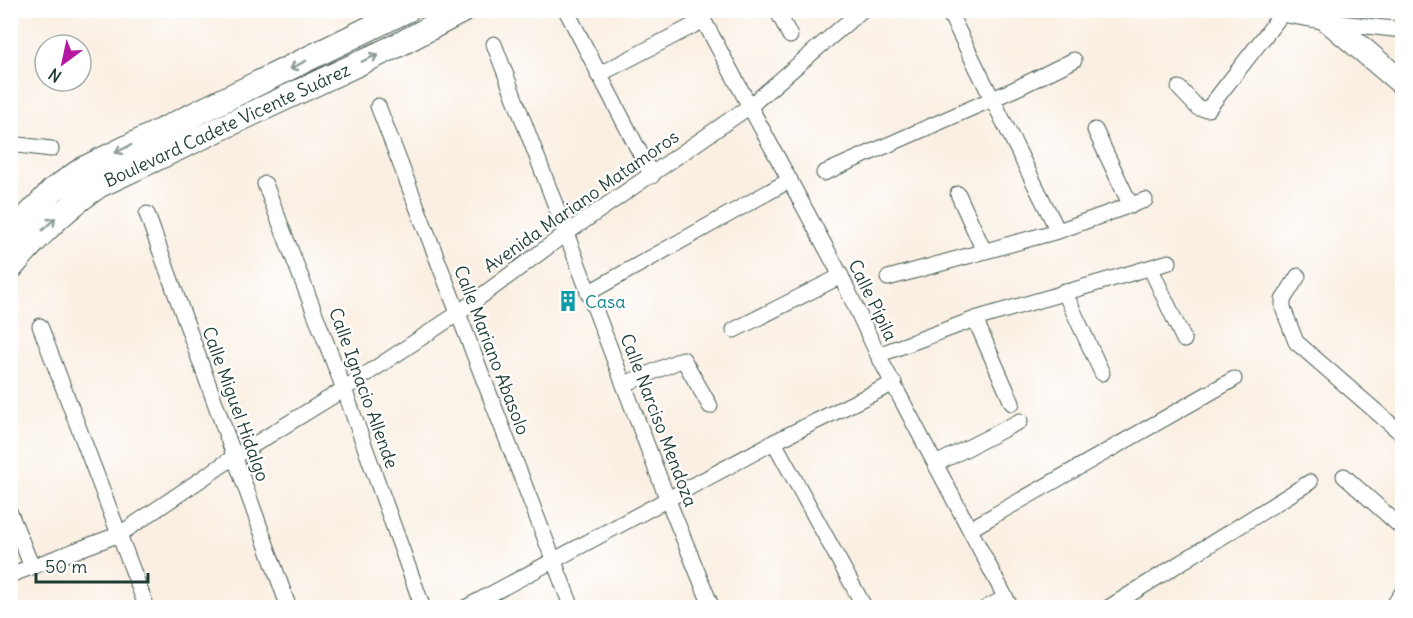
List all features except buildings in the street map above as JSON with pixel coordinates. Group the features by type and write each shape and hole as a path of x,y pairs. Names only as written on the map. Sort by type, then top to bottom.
{"main road":[{"name":"Boulevard Cadete Vicente Suárez","path":"10,235 53,190 83,169 407,10"},
{"name":"Boulevard Cadete Vicente Suárez","path":"10,269 44,228 72,203 98,186 398,45 464,10"},
{"path":"1285,11 1321,16 1402,83"}],"street":[{"path":"566,10 652,176"},
{"path":"777,10 790,36"},
{"name":"Avenida Mariano Matamoros","path":"10,575 120,534 234,457 344,389 457,314 565,234 652,176 750,106 862,10"},
{"path":"948,10 1058,231"},
{"path":"1179,88 1198,108 1208,110 1285,11"},
{"path":"598,75 701,15"},
{"name":"Calle Pípila","path":"701,15 841,276 878,355 1008,603"},
{"path":"1321,16 1402,30"},
{"name":"Calle Narciso Mendoza","path":"494,44 667,498 712,608"},
{"path":"824,173 992,97 1016,89 1074,60"},
{"name":"Calle Mariano Abasolo","path":"378,106 572,608"},
{"path":"888,278 1058,231 1138,203 1095,130"},
{"path":"10,144 51,149"},
{"path":"588,293 790,180"},
{"name":"Calle Ignacio Allende","path":"265,184 344,389 423,608"},
{"path":"958,194 984,251"},
{"name":"Calle Miguel Hidalgo","path":"147,214 289,608"},
{"path":"878,355 975,319 1169,262"},
{"path":"1151,269 1184,340"},
{"path":"734,330 841,276"},
{"path":"1298,276 1283,300 1283,308 1296,342 1400,428"},
{"path":"1064,291 1102,373"},
{"path":"975,319 1012,403"},
{"path":"40,326 147,608"},
{"path":"625,384 683,359 710,406"},
{"path":"970,529 1234,379"},
{"path":"465,608 667,498 894,383"},
{"path":"936,464 1020,421"},
{"path":"774,442 865,608"},
{"path":"1344,476 1402,528"},
{"path":"1108,608 1310,482"},
{"path":"10,513 32,567"},
{"path":"1392,608 1402,593"},
{"path":"986,608 1008,603"}],"place":[{"name":"Casa","path":"568,301"}]}
